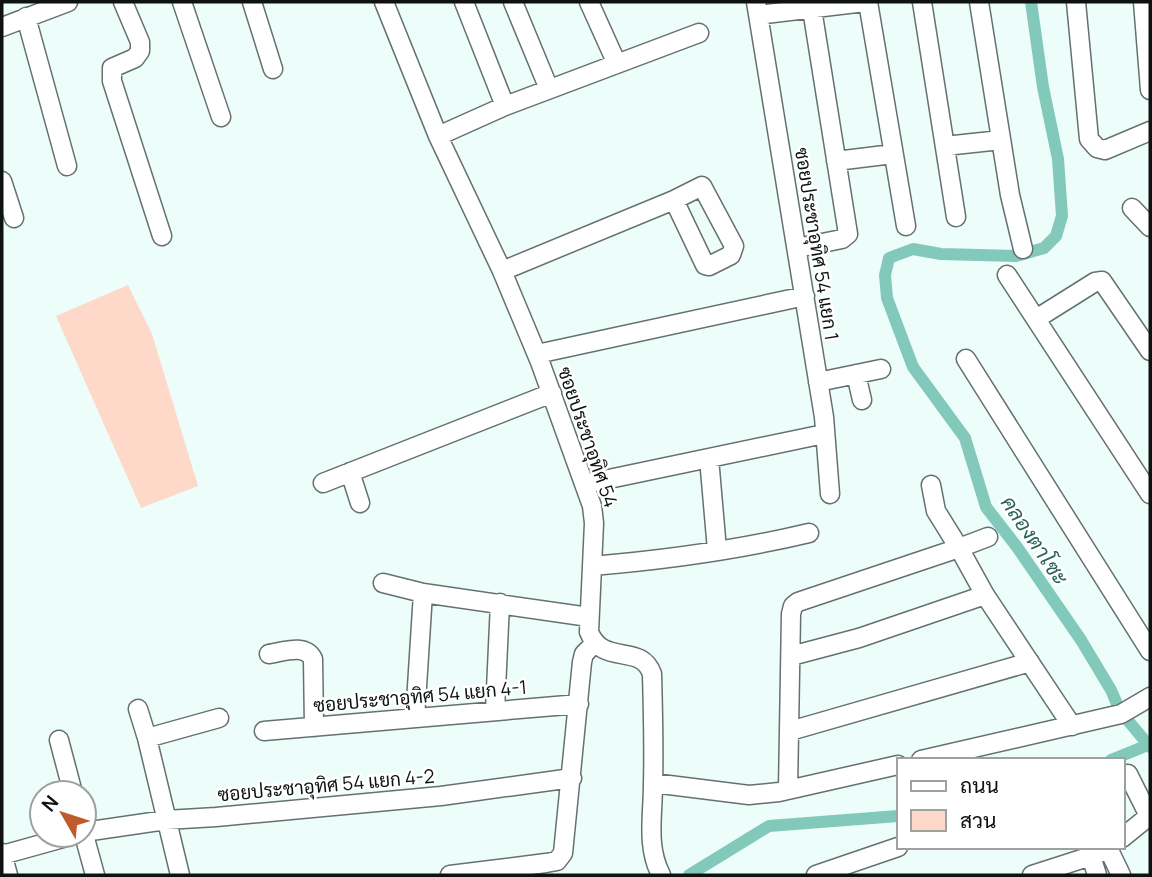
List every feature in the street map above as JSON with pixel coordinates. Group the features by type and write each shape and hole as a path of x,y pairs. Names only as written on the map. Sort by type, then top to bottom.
{"street":[{"path":"2,27 68,2"},
{"path":"123,2 140,42 140,51 135,58 112,68 112,81 162,236"},
{"path":"182,2 221,117"},
{"path":"252,2 273,69"},
{"name":"ซอยประชาอุทิศ 54","path":"384,2 438,136 502,271 537,354 592,506 594,523 589,632 594,644"},
{"path":"464,2 505,106"},
{"path":"513,2 549,89"},
{"path":"589,2 617,64"},
{"path":"757,9 813,9 866,2 906,226"},
{"path":"922,2 956,217"},
{"path":"979,2 1001,140 1023,249"},
{"path":"1076,2 1089,139 1097,148 1105,149 1150,131"},
{"path":"1143,2 1150,90"},
{"name":"ซอยประชาอุทิศ 54 แยก 1","path":"757,9 818,382 830,494"},
{"path":"797,248 846,238 813,9"},
{"path":"26,17 67,166"},
{"path":"438,136 505,106 699,33"},
{"path":"945,146 1001,140"},
{"path":"836,160 894,155"},
{"path":"2,181 14,218"},
{"path":"502,271 674,200"},
{"path":"1132,208 1150,227"},
{"path":"1007,275 1150,494"},
{"path":"1036,319 1096,282 1102,281 1150,351"},
{"path":"537,354 805,296"},
{"path":"966,359 1150,651"},
{"path":"818,382 881,369"},
{"path":"856,374 862,400"},
{"path":"323,483 552,393"},
{"path":"584,484 824,433"},
{"path":"709,458 717,550"},
{"path":"350,472 360,503"},
{"path":"931,485 936,511 985,595 1072,726"},
{"path":"592,566 649,561 809,533"},
{"path":"788,790 793,606 798,602 988,537"},
{"path":"383,583 423,593 589,617"},
{"path":"415,718 423,593"},
{"path":"791,656 859,638 985,595"},
{"path":"495,711 500,603"},
{"path":"450,875 557,860 563,853 584,654 594,644 603,650 641,659 649,664 652,674 651,835 652,855 661,875"},
{"path":"269,654 303,649 310,653 313,659 314,727"},
{"path":"789,731 1030,662"},
{"path":"930,758 1072,726 1124,711 1150,697"},
{"name":"ซอยประชาอุทิศ 54 แยก 4-1","path":"264,731 579,704"},
{"path":"138,709 180,875"},
{"path":"147,738 219,718"},
{"path":"59,740 69,779"},
{"path":"653,783 748,795 788,790 897,765"},
{"path":"1124,836 1149,812 1128,774"},
{"name":"ซอยประชาอุทิศ 54 แยก 4-2","path":"98,832 166,820 441,796 572,778"},
{"path":"8,875 2,854 28,847"},
{"path":"816,875 897,847"},
{"path":"88,849 95,875"},
{"path":"1032,875 1106,849"},
{"path":"1115,849 1121,875"},
{"path":"1091,856 1097,875"}],"green space":[{"path":"128,285 152,334 198,486 141,508 56,316"}],"waterway":[{"name":"คลองตาโซะ","path":"1031,2 1043,87 1058,159 1062,216 1056,236 1044,248 1016,256 941,254 913,249 889,258 885,275 887,298 913,367 965,438 986,507 1081,640 1111,690 1120,711 1150,747"},
{"path":"1116,758 1148,745"},
{"path":"689,875 769,826 897,816"}]}
